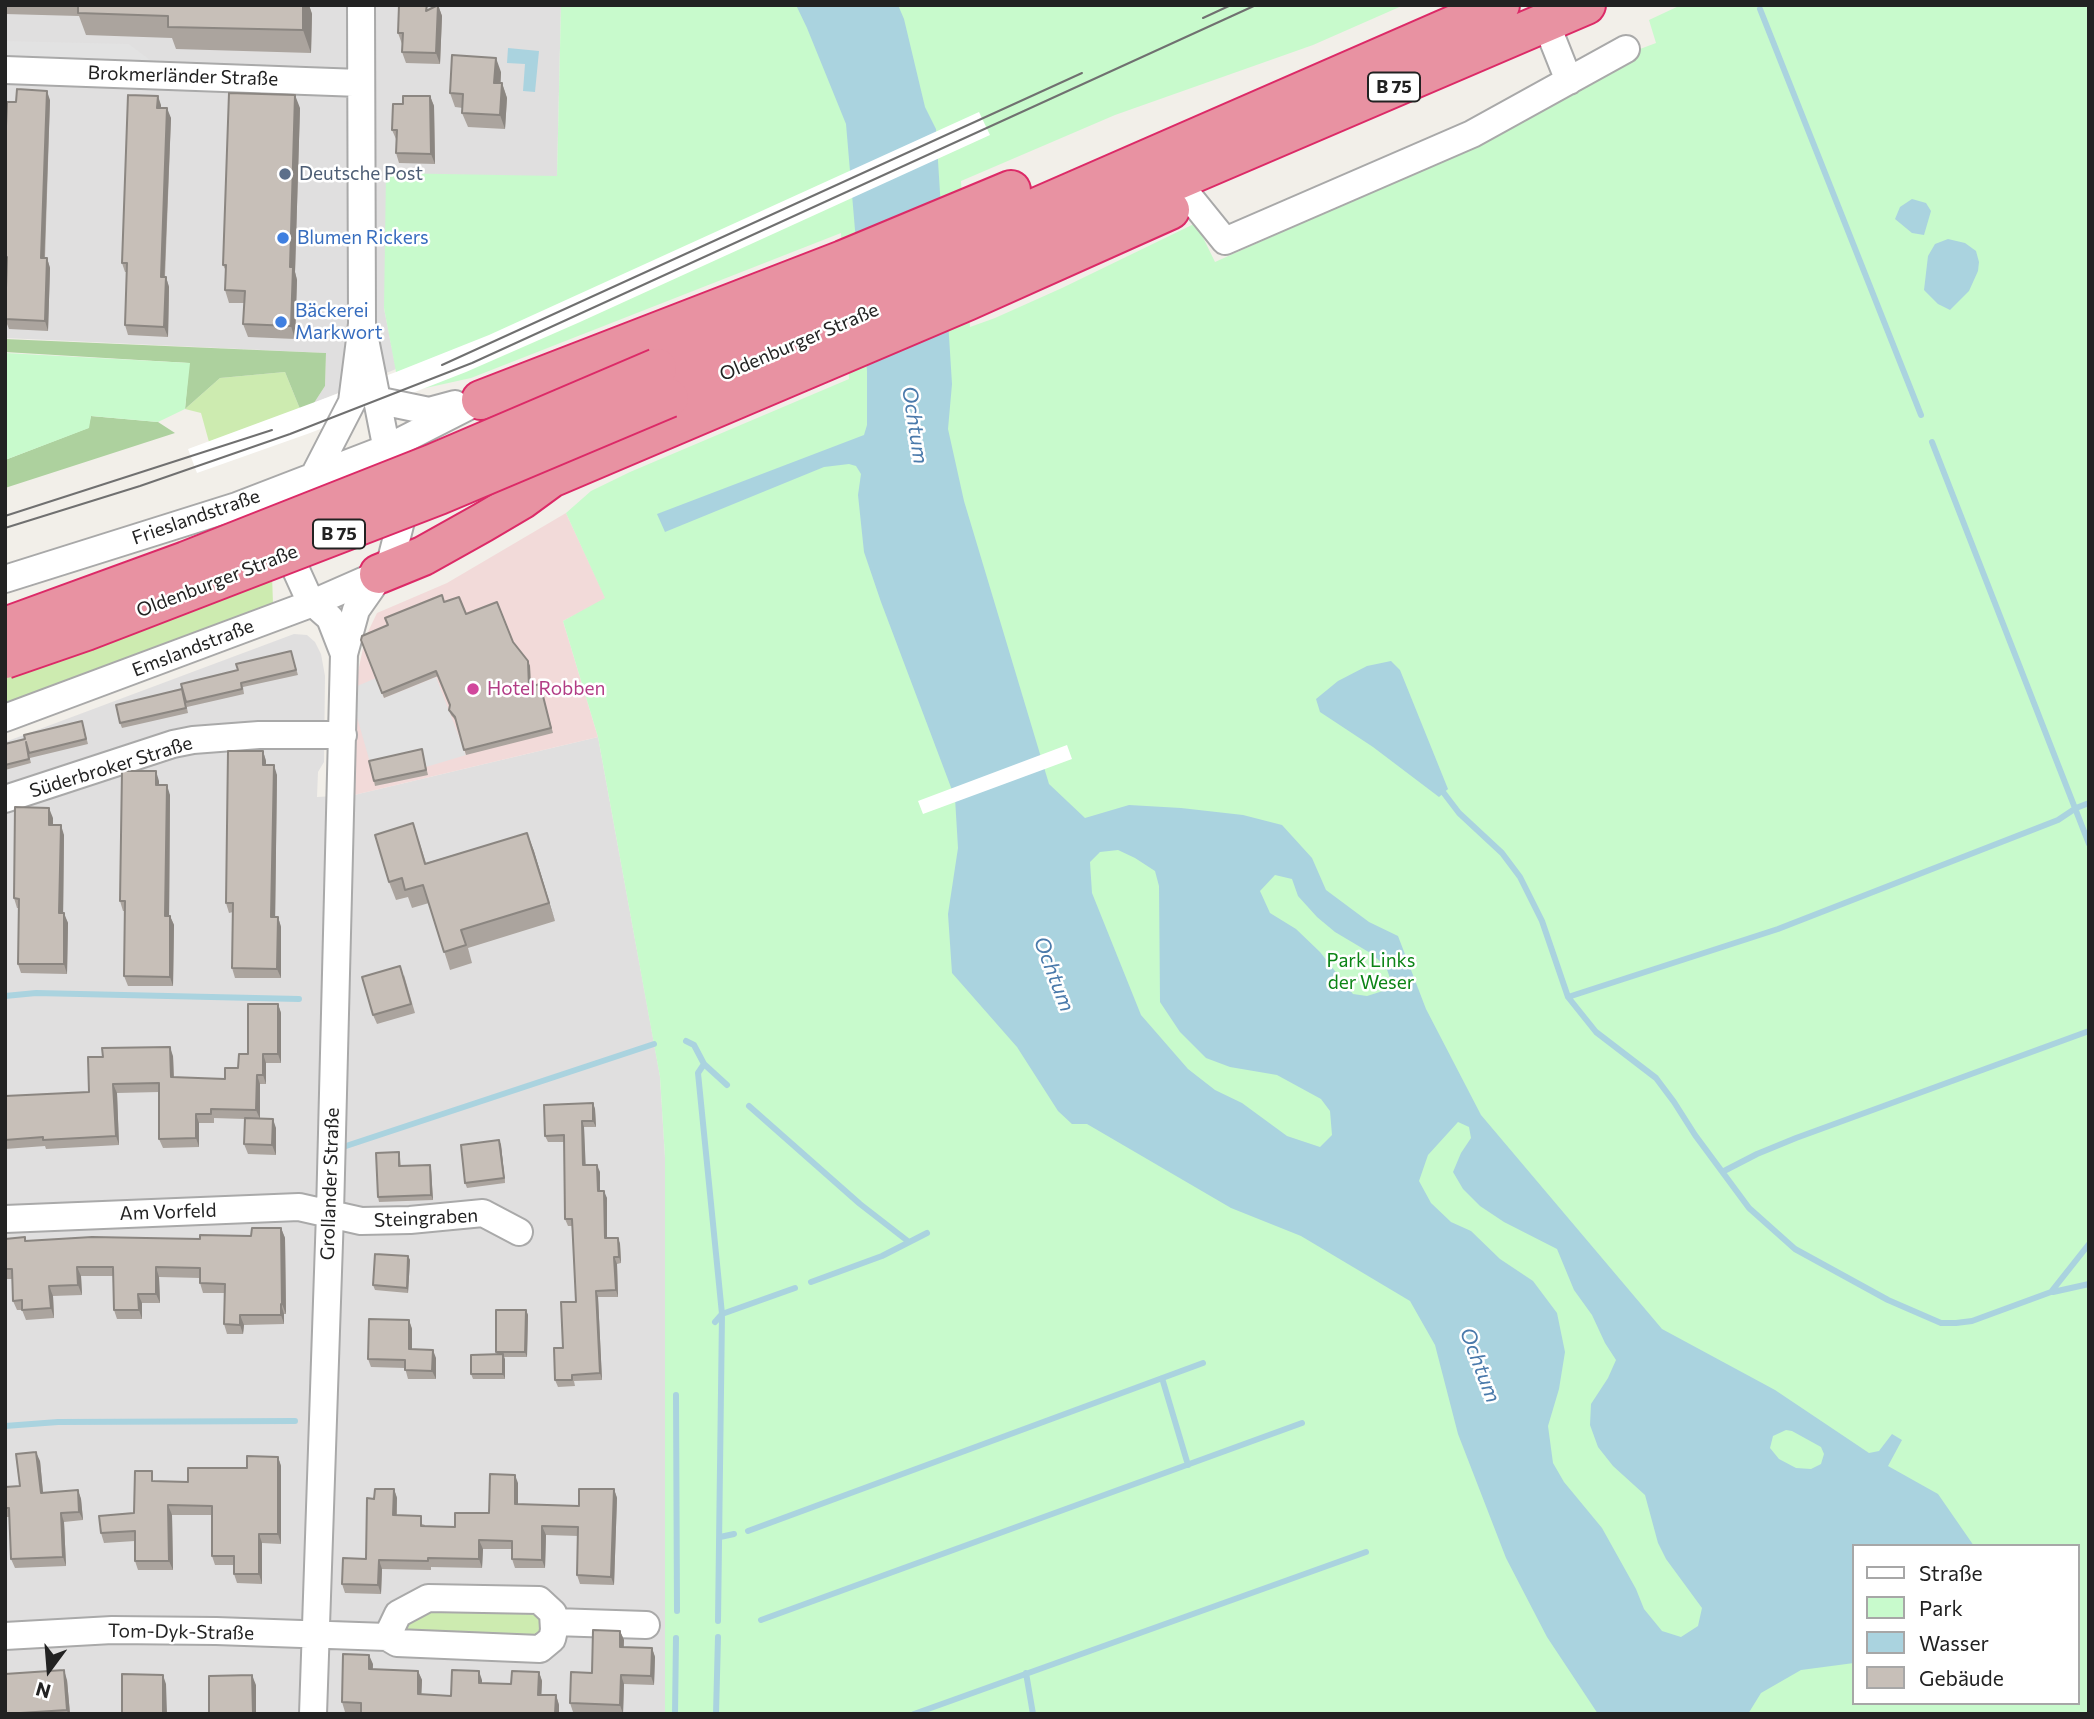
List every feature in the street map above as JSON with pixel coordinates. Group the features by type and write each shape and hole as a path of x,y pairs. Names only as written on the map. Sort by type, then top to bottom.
{"highway":[{"name":"Oldenburger Straße","path":"1207,150 1500,5"},
{"name":"Oldenburger Straße","path":"5,659 86,631 426,500 663,383 1207,150 1546,23 1586,5"},
{"path":"379,574 423,556 522,500 551,478 845,305 964,255 1140,139 1207,150 1191,199 1120,234 964,255"},
{"path":"481,400 845,305"},
{"name":"Oldenburger Straße","path":"5,627 186,561 432,464 663,383"}],"street":[{"path":"361,5 362,324"},
{"path":"1546,23 1569,81"},
{"path":"1191,199 1225,241 1472,134 1626,49"},
{"name":"Brokmerländer Straße","path":"5,70 360,83"},
{"name":"Grollander Straße","path":"313,1714 330,1213 344,653 355,610 391,560 401,520 362,324"},
{"name":"Grollander Straße","path":"344,653 330,618 313,603 296,570 292,543 302,499 352,402 362,324"},
{"path":"376,400 429,411 481,400"},
{"name":"Frieslandstraße","path":"5,579 237,506 385,449 481,400"},
{"name":"Emslandstraße","path":"5,718 313,603 379,574"},
{"name":"Süderbroker Straße","path":"5,799 173,744 193,740 259,735 343,735"},
{"name":"Am Vorfeld","path":"5,1219 299,1207 330,1213"},
{"name":"Steingraben","path":"330,1213 361,1221 410,1220 483,1213 519,1232"},
{"path":"387,1637 398,1614 428,1598 539,1600 553,1612 554,1622 646,1625"},
{"name":"Tom-Dyk-Straße","path":"5,1636 112,1630 316,1634 387,1637 397,1643 540,1649 552,1639 554,1622"}],"shaded area":[{"path":"5,5 561,5 557,176 384,308 396,369 314,403 325,386 326,353 5,338"},
{"path":"5,41 129,44 150,60 315,66 315,76 5,64"},
{"path":"566,513 606,599 563,621 598,737 354,795 355,687 365,638 377,613 447,583"},
{"path":"294,634 307,635 315,642 321,654 325,676 324,762 318,772 317,797 354,795 598,737 660,1076 665,1157 665,1714 5,1714 5,742"},
{"path":"436,677 466,755 426,767 371,766 355,710 355,687 376,678 384,698"}],"green space":[{"name":"Park Links der Weser","path":"561,5 1404,5 1313,45 1115,115 961,181 970,327 1062,288 1196,223 1215,262 1476,145 1571,95 1640,49 1656,43 1649,20 1681,5 2089,5 2089,1714 665,1714 665,1157 660,1077 598,737 563,621 605,598 566,513 591,491 630,472 849,379 841,233 471,378 412,391 396,372 384,308 386,173 557,176"},
{"path":"5,339 326,353 325,386 314,403 300,409 285,372 220,378 185,409 189,363 5,352"},
{"path":"5,353 190,363 185,409 158,422 91,416 89,428 5,460"},
{"path":"285,372 300,409 209,442 201,413 185,409 220,378"},
{"path":"91,416 158,422 175,433 5,488 5,460 88,428"},
{"path":"272,575 273,604 5,705 5,677"},
{"path":"443,1604 540,1612 543,1623 540,1634 533,1641 404,1630 404,1618"}],"water":[{"name":"Ochtum","path":"796,5 898,5 904,19 925,107 936,129 952,384 948,429 964,501 1049,784 1085,818 1129,805 1243,815 1282,825 1312,858 1326,890 1369,922 1398,936 1426,1009 1481,1115 1662,1329 1775,1390 1869,1453 1879,1451 1892,1434 1902,1440 1888,1466 1938,1494 1973,1544 1853,1544 1853,1663 1801,1670 1761,1693 1748,1714 1598,1714 1547,1637 1506,1558 1458,1434 1435,1345 1410,1301 1301,1236 1231,1208 1087,1124 1072,1124 1058,1111 1017,1047 952,973 948,914 958,848 955,798 864,552 858,495 861,474 856,466 849,464 824,467 665,532 657,514 864,435 867,425 867,371 846,124","holes":["1118,850 1155,871 1159,886 1160,1002 1180,1032 1206,1058 1230,1067 1277,1075 1321,1099 1330,1111 1332,1135 1320,1147 1287,1136 1242,1103 1215,1090 1188,1069 1141,1015 1092,893 1090,862 1100,852","1275,875 1292,879 1298,896 1317,917 1335,932 1372,954 1386,967 1390,978 1386,990 1367,996 1353,994 1320,952 1296,929 1270,913 1260,891","1458,1122 1469,1127 1471,1138 1453,1172 1463,1189 1480,1206 1504,1222 1557,1249 1574,1290 1592,1315 1616,1360 1591,1404 1590,1425 1598,1447 1613,1466 1645,1495 1658,1543 1666,1559 1702,1608 1698,1626 1681,1637 1662,1631 1644,1609 1636,1589 1602,1528 1564,1482 1553,1463 1548,1426 1559,1389 1565,1352 1557,1313 1533,1281 1500,1259 1471,1231 1451,1222 1431,1203 1419,1181 1428,1155","1786,1430 1821,1447 1824,1454 1821,1464 1811,1469 1796,1468 1779,1459 1770,1448 1773,1436"]},
{"path":"508,48 539,51 535,92 523,91 525,64 507,63"},
{"path":"1912,199 1926,203 1931,211 1924,235 1912,233 1895,219 1900,207"},
{"path":"1948,239 1965,243 1976,251 1979,262 1969,291 1950,310 1938,304 1924,290 1928,256 1935,244"},
{"path":"1391,661 1400,670 1448,789 1439,797 1373,747 1320,712 1316,699 1338,681 1367,666"}],"pier":[{"path":"979,112 990,135 466,372 310,433 197,473 188,449 489,335"},
{"path":"1067,745 1072,759 923,814 918,801"}],"building":[{"path":"78,5 303,5 303,30 168,27 168,16 78,13"},
{"path":"399,5 427,5 426,11 438,5 436,53 402,52 403,33 398,33"},
{"path":"452,55 496,58 494,83 502,83 500,115 462,113 463,94 450,93"},
{"path":"17,89 47,91 41,258 47,258 45,321 5,319 7,102 16,102"},
{"path":"229,93 295,95 291,326 243,324 245,291 225,290 226,265 223,265"},
{"path":"128,95 158,96 157,108 167,108 161,277 166,277 164,327 125,325 127,263 122,263"},
{"path":"403,96 430,96 431,154 396,153 397,130 392,130 393,104 403,104"},
{"path":"442,595 444,602 459,597 466,614 497,602 513,642 528,661 529,687 540,684 551,728 464,750 455,717 449,710 450,705 436,671 382,693 361,640 362,636 388,625 385,618"},
{"path":"291,651 296,670 241,683 242,689 186,702 181,684 238,670 236,664"},
{"path":"182,689 186,708 120,723 116,705"},
{"path":"82,721 86,739 29,753 26,742 29,759 5,765 5,744 25,739 24,735"},
{"path":"422,749 426,770 374,781 369,761"},
{"path":"228,751 263,751 263,765 274,765 271,917 278,917 277,969 232,968 233,903 226,903"},
{"path":"122,771 156,771 156,785 167,785 165,916 170,916 170,977 124,976 125,901 120,901"},
{"path":"15,807 49,808 49,825 61,825 59,913 64,913 64,964 18,964 19,899 14,898"},
{"path":"413,823 425,864 527,833 549,903 461,930 466,945 444,952 423,885 405,890 402,878 389,882 375,835"},
{"path":"400,966 411,1004 373,1015 362,977"},
{"path":"248,1004 278,1004 278,1054 263,1054 263,1075 257,1075 256,1110 211,1109 211,1114 196,1114 196,1138 159,1139 159,1083 113,1084 116,1136 5,1140 5,1096 89,1092 88,1057 103,1057 102,1048 170,1047 171,1077 225,1079 225,1068 238,1068 239,1054 248,1054"},
{"path":"593,1103 593,1121 582,1121 583,1165 597,1165 598,1191 604,1191 605,1238 618,1238 619,1257 614,1257 616,1290 596,1291 600,1373 572,1375 572,1380 555,1380 554,1348 563,1348 561,1302 576,1302 572,1219 565,1219 564,1135 545,1136 544,1105"},
{"path":"245,1118 273,1119 272,1145 244,1144"},
{"path":"499,1140 504,1178 465,1183 461,1145"},
{"path":"399,1152 399,1166 430,1165 431,1195 378,1197 376,1153"},
{"path":"252,1228 281,1228 281,1315 240,1315 240,1325 224,1324 225,1284 200,1283 200,1268 156,1267 156,1294 138,1294 139,1310 114,1310 113,1267 77,1267 78,1285 49,1286 51,1308 22,1310 22,1300 13,1301 12,1269 5,1269 5,1239 200,1239 200,1235 251,1236"},
{"path":"375,1254 408,1256 407,1288 373,1285"},
{"path":"496,1310 526,1310 525,1352 496,1352"},
{"path":"369,1319 409,1320 409,1349 433,1350 432,1371 405,1370 405,1360 368,1359"},
{"path":"503,1354 503,1374 471,1374 471,1355"},
{"path":"36,1452 41,1493 78,1490 79,1512 61,1513 63,1557 11,1559 9,1508 5,1508 5,1487 20,1486 16,1454"},
{"path":"247,1456 278,1457 278,1534 259,1534 259,1574 234,1574 234,1556 212,1556 212,1506 168,1505 169,1561 135,1561 135,1531 101,1533 99,1516 134,1513 135,1471 152,1471 152,1481 188,1482 188,1468 247,1468"},
{"path":"490,1474 515,1475 515,1504 579,1506 579,1489 614,1489 611,1577 577,1575 578,1527 542,1526 542,1560 512,1559 512,1541 479,1540 479,1559 379,1560 378,1585 342,1584 343,1558 366,1559 367,1498 374,1499 375,1489 394,1489 393,1515 421,1516 421,1526 455,1527 455,1513 489,1513"},
{"path":"593,1630 620,1631 620,1647 652,1648 651,1676 621,1675 620,1705 570,1703 571,1672 592,1673"},
{"path":"343,1654 369,1655 369,1669 418,1671 418,1694 451,1696 452,1670 479,1671 479,1683 511,1684 512,1671 539,1672 538,1695 556,1695 555,1714 361,1714 361,1703 342,1702"},
{"path":"64,1670 67,1710 5,1714 5,1674"},
{"path":"122,1674 163,1675 163,1714 122,1714"},
{"path":"252,1675 253,1714 209,1714 209,1676"}],"waterway":[{"path":"1760,9 1921,415"},
{"path":"1932,442 2089,844"},
{"path":"1443,792 1459,813 1502,853 1520,877 1542,921 1568,997 1596,1032 1656,1078 1749,1208 1795,1249 1888,1300 1941,1323 1956,1323 1972,1321 2051,1292 2089,1244"},
{"path":"1568,997 1778,929 2058,820 2089,803"},
{"path":"5,996 36,993 299,999"},
{"path":"1724,1171 1796,1138 2089,1031"},
{"path":"686,1041 694,1045 704,1064 727,1085"},
{"path":"343,1147 654,1044"},
{"path":"704,1064 698,1073 722,1314 718,1621"},
{"path":"749,1106 860,1204 909,1242"},
{"path":"811,1282 882,1256 927,1233"},
{"path":"2053,1292 2089,1284"},
{"path":"715,1322 722,1314 795,1288"},
{"path":"748,1531 1203,1363"},
{"path":"1162,1378 1188,1465"},
{"path":"676,1395 677,1611"},
{"path":"5,1426 58,1422 295,1421"},
{"path":"761,1620 1302,1423"},
{"path":"720,1537 734,1534"},
{"path":"914,1714 1366,1552"},
{"path":"716,1714 718,1637"},
{"path":"675,1714 676,1638"},
{"path":"1026,1673 1033,1714"}],"tram line":[{"path":"1203,18 1231,5"},
{"path":"5,528 140,486 290,434 472,363 1256,5"},
{"path":"442,365 1082,73"},
{"path":"5,516 272,430"}],"place":[{"name":"Deutsche Post","path":"285,174"},
{"name":"Blumen Rickers","path":"283,238"},
{"name":"Bäckerei Markwort","path":"281,322"},
{"name":"Hotel Robben","path":"473,689"}]}
